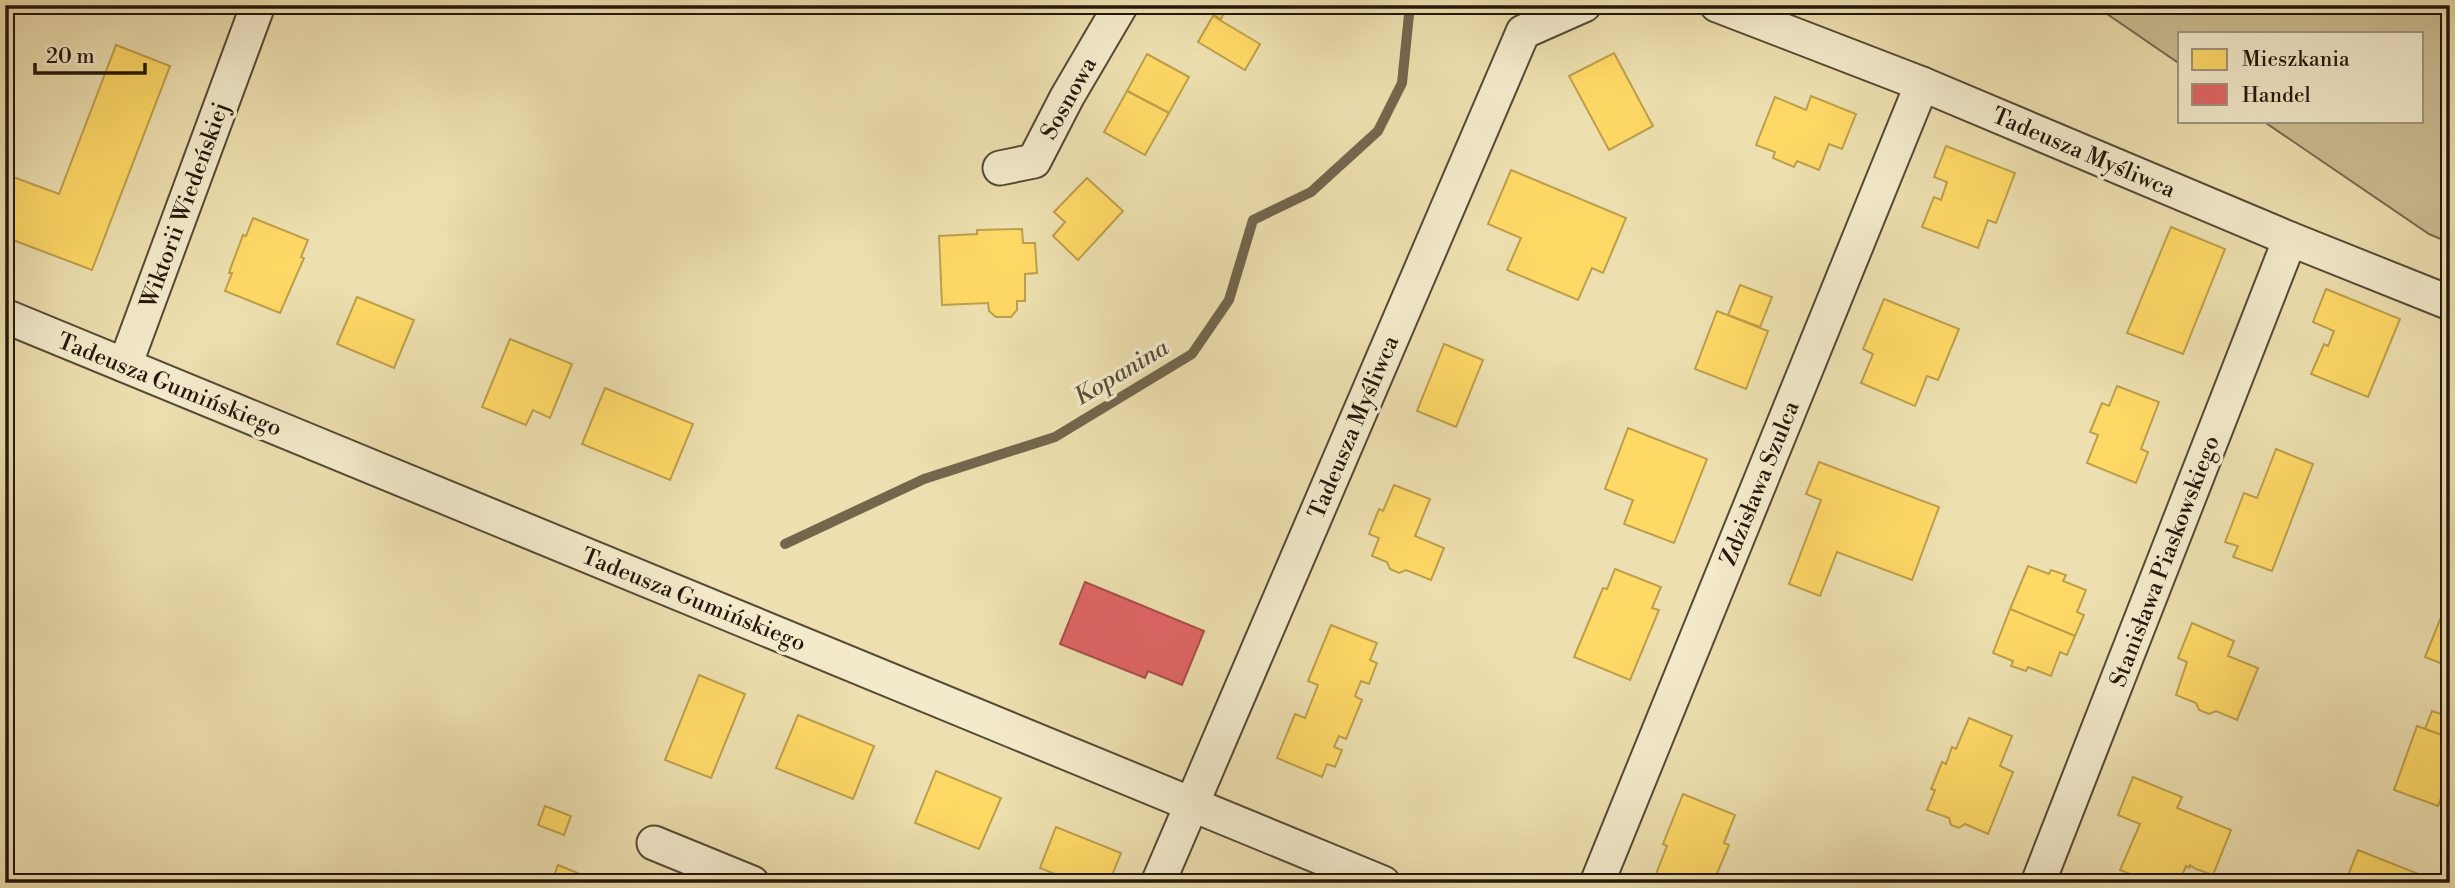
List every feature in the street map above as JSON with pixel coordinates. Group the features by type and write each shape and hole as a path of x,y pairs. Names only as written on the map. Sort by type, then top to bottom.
{"street":[{"name":"Wiktorii Wiedeńskiej","path":"125,365 258,5"},
{"name":"Sosnowa","path":"1000,168 1034,161 1067,97 1121,5"},
{"name":"Tadeusza Myśliwca","path":"1158,883 1523,32 1584,5"},
{"name":"Tadeusza Myśliwca","path":"1717,5 1922,84 2290,239 2450,303"},
{"name":"Zdzisława Szulca","path":"1597,883 1922,84"},
{"name":"Stanisława Piaskowskiego","path":"2038,883 2290,239"},
{"name":"Tadeusza Gumińskiego","path":"5,316 1382,883"},
{"path":"654,843 752,883"}],"shaded area":[{"path":"2094,5 2450,5 2450,243 2429,234 2264,122 2424,122 2424,32 2178,32 2178,63"}],"building: Mieszkania":[{"path":"1196,5 1228,5 1221,19"},
{"path":"1213,16 1260,44 1245,70 1198,42"},
{"path":"116,45 170,66 92,270 5,237 5,174 59,194"},
{"path":"1614,53 1653,126 1609,150 1569,76"},
{"path":"1147,54 1189,77 1169,113 1127,91"},
{"path":"1127,91 1169,113 1145,155 1104,132"},
{"path":"1811,96 1856,114 1842,149 1829,144 1819,170 1797,161 1794,167 1773,158 1775,152 1756,145 1775,97 1806,110"},
{"path":"1946,146 2015,173 1996,223 1988,220 1978,248 1922,227 1934,197 1941,200 1947,182 1934,177"},
{"path":"1511,170 1626,218 1603,273 1592,268 1578,300 1507,270 1521,238 1488,224"},
{"path":"1087,178 1123,211 1078,260 1053,236 1065,222 1054,212"},
{"path":"253,218 308,240 301,257 304,258 280,313 225,291 243,235 246,236"},
{"path":"2171,227 2225,249 2183,354 2127,333"},
{"path":"1022,229 1023,243 1035,243 1037,273 1025,274 1025,301 1017,301 1017,310 1011,317 996,317 989,311 988,303 942,305 939,236 977,234 977,230"},
{"path":"1740,285 1772,297 1760,327 1728,315"},
{"path":"2326,289 2400,319 2368,397 2311,374 2324,344 2328,346 2334,331 2313,322"},
{"path":"357,297 414,320 394,368 337,344"},
{"path":"1884,299 1959,329 1938,380 1927,376 1915,406 1861,383 1873,354 1863,349"},
{"path":"1717,311 1768,331 1746,389 1695,369"},
{"path":"510,339 572,364 550,418 533,410 526,425 482,407"},
{"path":"1444,344 1483,360 1456,427 1417,411"},
{"path":"2117,386 2159,402 2141,449 2148,452 2136,483 2087,463 2098,435 2090,432 2102,403 2109,406"},
{"path":"605,388 693,424 670,480 582,444"},
{"path":"1628,428 1707,459 1674,543 1624,524 1633,500 1605,489"},
{"path":"2276,449 2313,464 2272,571 2233,557 2238,546 2225,542 2244,493 2257,498"},
{"path":"1819,462 1939,507 1912,580 1837,552 1820,596 1789,584 1821,500 1806,494"},
{"path":"1394,485 1430,499 1415,536 1444,548 1431,580 1406,570 1399,573 1390,569 1387,562 1372,556 1379,538 1369,534 1379,509 1383,511"},
{"path":"2028,566 2049,574 2051,570 2066,575 2063,581 2086,590 2077,612 2084,615 2075,636 2010,609"},
{"path":"1615,569 1661,587 1652,608 1659,610 1630,680 1574,657 1603,588 1607,589"},
{"path":"2448,600 2450,601 2450,667 2425,657"},
{"path":"2010,609 2075,636 2067,655 2060,652 2051,676 2028,667 2026,671 2011,666 2013,661 1993,653"},
{"path":"2192,623 2234,641 2228,656 2258,668 2237,720 2216,711 2209,714 2199,710 2196,703 2176,695 2187,662 2178,658"},
{"path":"1331,625 1377,643 1370,660 1377,663 1369,684 1361,681 1355,696 1362,700 1346,739 1339,736 1334,747 1342,750 1335,767 1327,764 1322,777 1277,758 1295,714 1305,718 1318,685 1308,681"},
{"path":"699,675 745,694 711,778 665,760"},
{"path":"2432,711 2450,717 2450,738 2425,729"},
{"path":"798,715 874,746 853,799 776,768"},
{"path":"1969,718 2012,736 2000,766 2013,772 1988,834 1965,824 1959,828 1951,825 1949,818 1927,810 1935,790 1931,789 1942,762 1946,764 1952,747 1956,749"},
{"path":"2417,726 2450,738 2450,774 2438,806 2394,790"},
{"path":"936,771 1001,798 979,849 915,823"},
{"path":"2133,777 2182,797 2177,808 2231,830 2213,875 2190,865 2189,868 2186,866 2179,883 2137,883 2135,876 2120,870 2140,824 2118,815"},
{"path":"1683,794 1735,815 1724,843 1729,845 1716,876 1711,874 1708,883 1677,883 1656,874 1667,846 1663,844"},
{"path":"545,806 571,816 564,835 538,825"},
{"path":"1056,827 1121,853 1109,883 1077,883 1040,868"},
{"path":"2358,850 2421,875 2418,883 2345,883"},
{"path":"558,865 592,879 590,883 551,883"}],"building: Handel":[{"path":"1085,582 1204,631 1182,685 1148,671 1145,678 1060,644"}],"waterway":[{"name":"Kopanina","path":"785,544 924,479 1055,437 1192,354 1229,300 1253,220 1311,192 1378,131 1402,83 1410,5"}]}
